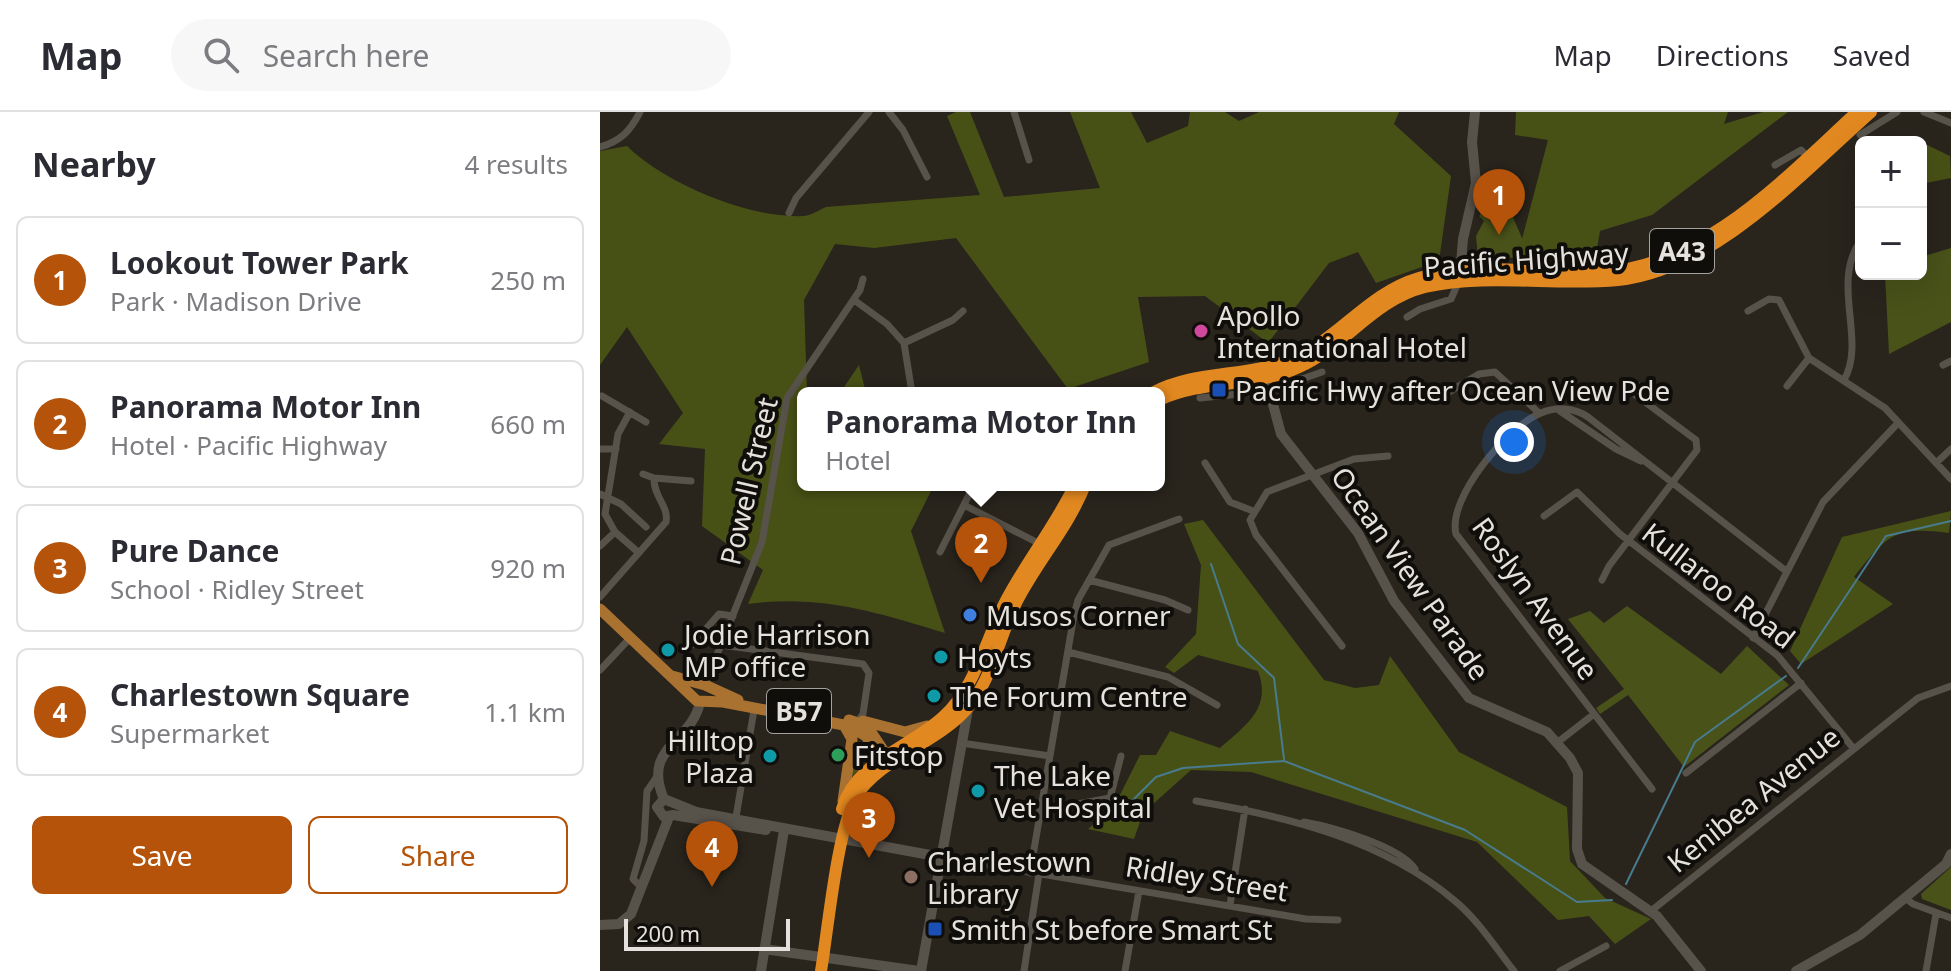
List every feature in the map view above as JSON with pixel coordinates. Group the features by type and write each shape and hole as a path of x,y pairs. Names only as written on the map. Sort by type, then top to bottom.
{"highway":[{"name":"Pacific Highway","path":"1460,277 1606,272 1664,259 1720,229 1857,112"},
{"name":"Pacific Highway","path":"1165,398 1189,388 1266,379 1312,349 1368,303 1393,288 1430,275 1595,282 1637,277 1668,268 1727,236 1871,112"},
{"name":"Pacific Highway","path":"1165,388 1192,377 1266,379"},
{"path":"815,971 840,839 843,805 856,782 940,734 968,709 984,682 1019,597 1072,491"},
{"path":"840,839 857,794 887,762 943,717 968,687 1001,610 1081,491"},
{"path":"820,956 821,971"}],"main road":[{"name":"B57","path":"600,609 700,701 843,724 866,736 887,762"},
{"name":"B57","path":"671,676 706,685 753,704 861,717 887,762"},
{"path":"700,701 694,689 706,685"},
{"path":"861,717 908,732 943,717"},
{"path":"843,724 852,740 843,805"}],"street":[{"path":"600,147 617,141 630,131 640,112"},
{"path":"789,213 796,198 869,112"},
{"path":"889,112 903,130 927,177"},
{"path":"1014,112 1029,160"},
{"path":"1407,317 1420,309 1451,299 1460,277 1463,239 1476,183 1472,142 1475,112"},
{"path":"1860,135 1897,112"},
{"path":"1924,112 1951,123"},
{"name":"Pacific Highway","path":"1775,165 1801,150 1807,156"},
{"path":"1844,380 1851,358 1848,272 1855,255"},
{"name":"Powell Street","path":"706,685 762,542 787,398 854,300 863,279"},
{"path":"1748,311 1775,298 1782,302 1809,358 1870,396 1951,479"},
{"path":"854,300 887,324 904,343 911,387"},
{"path":"904,343 953,320 963,311"},
{"path":"1787,386 1809,358"},
{"path":"1943,365 1951,361"},
{"name":"Pacific Highway","path":"1200,398 1266,379 1322,372"},
{"path":"1434,401 1479,374 1495,372 1539,413"},
{"name":"Ocean View Parade","path":"1266,379 1276,426 1358,533 1394,601 1469,698 1547,732 1558,742 1578,773 1577,849 1582,864 1651,911"},
{"path":"1633,393 1639,386"},
{"path":"1602,580 1695,453 1696,440 1625,387"},
{"path":"602,396 646,422"},
{"name":"Roslyn Avenue","path":"1652,789 1456,534 1457,509 1486,461 1539,413 1557,409 1580,412 1786,571"},
{"path":"630,412 618,434 605,514 615,532 639,553"},
{"path":"1753,638 1786,571 1833,488 1898,423"},
{"path":"600,449 616,449"},
{"path":"1936,463 1951,449"},
{"path":"1342,646 1256,535 1250,520 1267,492 1354,459 1388,456"},
{"path":"1205,463 1230,502 1253,511"},
{"path":"643,474 691,481"},
{"path":"600,597 661,529 667,516 653,490 654,478"},
{"path":"940,552 971,491"},
{"name":"Kullaroo Road","path":"1544,516 1577,492 1628,541 1778,656 1854,749"},
{"path":"600,494 609,497 646,527"},
{"path":"964,505 1046,547"},
{"path":"1030,873 1078,600 1109,545 1179,519"},
{"path":"600,546 615,532"},
{"path":"1089,580 1165,600 1188,610"},
{"path":"692,645 719,614 733,616"},
{"path":"712,623 729,627"},
{"path":"600,670 631,637"},
{"path":"721,645 867,666 869,673 861,717"},
{"path":"1068,652 1168,677 1217,705"},
{"path":"1686,773 1801,683"},
{"name":"Kenibea Avenue","path":"1651,911 1918,698 1951,686"},
{"path":"638,884 633,879 644,841 647,791 658,775 662,754 693,720 700,701"},
{"path":"764,949 920,971 968,709"},
{"path":"731,820 754,710"},
{"path":"1558,742 1594,714"},
{"path":"940,734 954,737 960,743 1050,756"},
{"path":"1040,811 1110,798 1121,756"},
{"path":"658,775 664,799 657,807 669,813"},
{"name":"Ridley Street","path":"664,799 669,813 696,812 752,826 1030,873 1338,920"},
{"path":"1196,801 1290,821 1391,857 1418,873 1467,912 1514,971"},
{"path":"1230,905 1245,809"},
{"path":"600,917 613,920 621,916 669,813"},
{"path":"600,925 619,924 631,914 669,813"},
{"path":"761,971 784,830"},
{"path":"1796,971 1860,935 1951,856"},
{"path":"1024,971 1039,874"},
{"path":"1125,971 1139,891"},
{"path":"1905,898 1951,918"},
{"path":"1651,911 1701,971"},
{"path":"1926,971 1936,914"},
{"path":"1560,971 1606,946"}],"green space":[{"path":"970,112 1004,197 1100,188 1070,112 1131,112 1147,143 1188,126 1190,112 1225,112 1239,121 1259,112 1399,112 1394,124 1451,176 1439,261 1376,283 1358,252 1329,263 1268,343 1205,296 1138,297 1149,362 1067,387 956,238 874,248 835,244 804,300 807,387 797,387 797,491 931,491 911,531 945,633 872,612 824,603 748,604 763,570 702,526 705,449 659,444 683,413 627,327 600,365 600,151 627,146 663,173 709,196 758,212 782,215 806,216 826,207 980,195 947,116"},
{"path":"1516,112 1728,112 1724,124 1763,112 1788,112 1652,215 1600,231 1594,266 1515,266 1548,140 1515,135"},
{"path":"1927,145 1950,156 1951,178 1927,183"},
{"path":"1486,209 1511,213 1526,247 1524,258 1478,257 1476,236 1484,221 1479,216"},
{"path":"1951,248 1951,322 1889,354 1885,280 1927,280 1927,255"},
{"path":"859,365 864,387 844,387"},
{"path":"1951,511 1949,533 1903,533 1875,551 1854,577 1893,604 1801,664 1790,651 1842,537"},
{"path":"1203,520 1324,680 1355,688 1379,685 1390,656 1459,752 1567,807 1570,861 1605,898 1651,919 1615,944 1589,916 1558,920 1477,842 1251,772 1191,770 1143,813 1134,839 1088,829 1115,805 1140,755 1156,755 1170,731 1220,748 1247,723 1259,706 1262,695 1258,671 1198,655 1174,673 1165,667 1196,634 1201,565 1184,524"},
{"path":"1627,606 1721,674 1747,646 1789,685 1684,767 1628,695 1600,714 1596,708 1624,689 1568,619 1590,611 1604,623"},
{"path":"855,741 860,742 870,757 858,765 860,769 851,777"},
{"path":"1951,867 1951,910 1922,899 1921,894"}],"waterway":[{"path":"1798,668 1886,536 1951,521"},
{"path":"1211,564 1238,644 1274,678 1284,759"},
{"path":"1626,884 1695,742 1786,676"},
{"path":"1118,815 1156,777 1183,768 1284,761 1465,830 1577,902 1612,900"}],"place":[{"name":"Lookout Tower Park","path":"1499,235"},
{"name":"Apollo International Hotel","path":"1201,331"},
{"name":"Pacific Hwy after Ocean View Pde","path":"1219,390"},
{"name":"Panorama Motor Inn","path":"981,583"},
{"name":"Musos Corner","path":"970,615"},
{"name":"Jodie Harrison MP office","path":"668,650"},
{"name":"Hoyts","path":"941,657"},
{"name":"The Forum Centre","path":"934,696"},
{"name":"Fitstop","path":"838,755"},
{"name":"Hilltop Plaza","path":"770,756"},
{"name":"The Lake Vet Hospital","path":"978,791"},
{"name":"Pure Dance","path":"869,858"},
{"name":"Charlestown Library","path":"911,877"},
{"name":"Charlestown Square","path":"712,887"},
{"name":"Smith St before Smart St","path":"935,929"}]}
